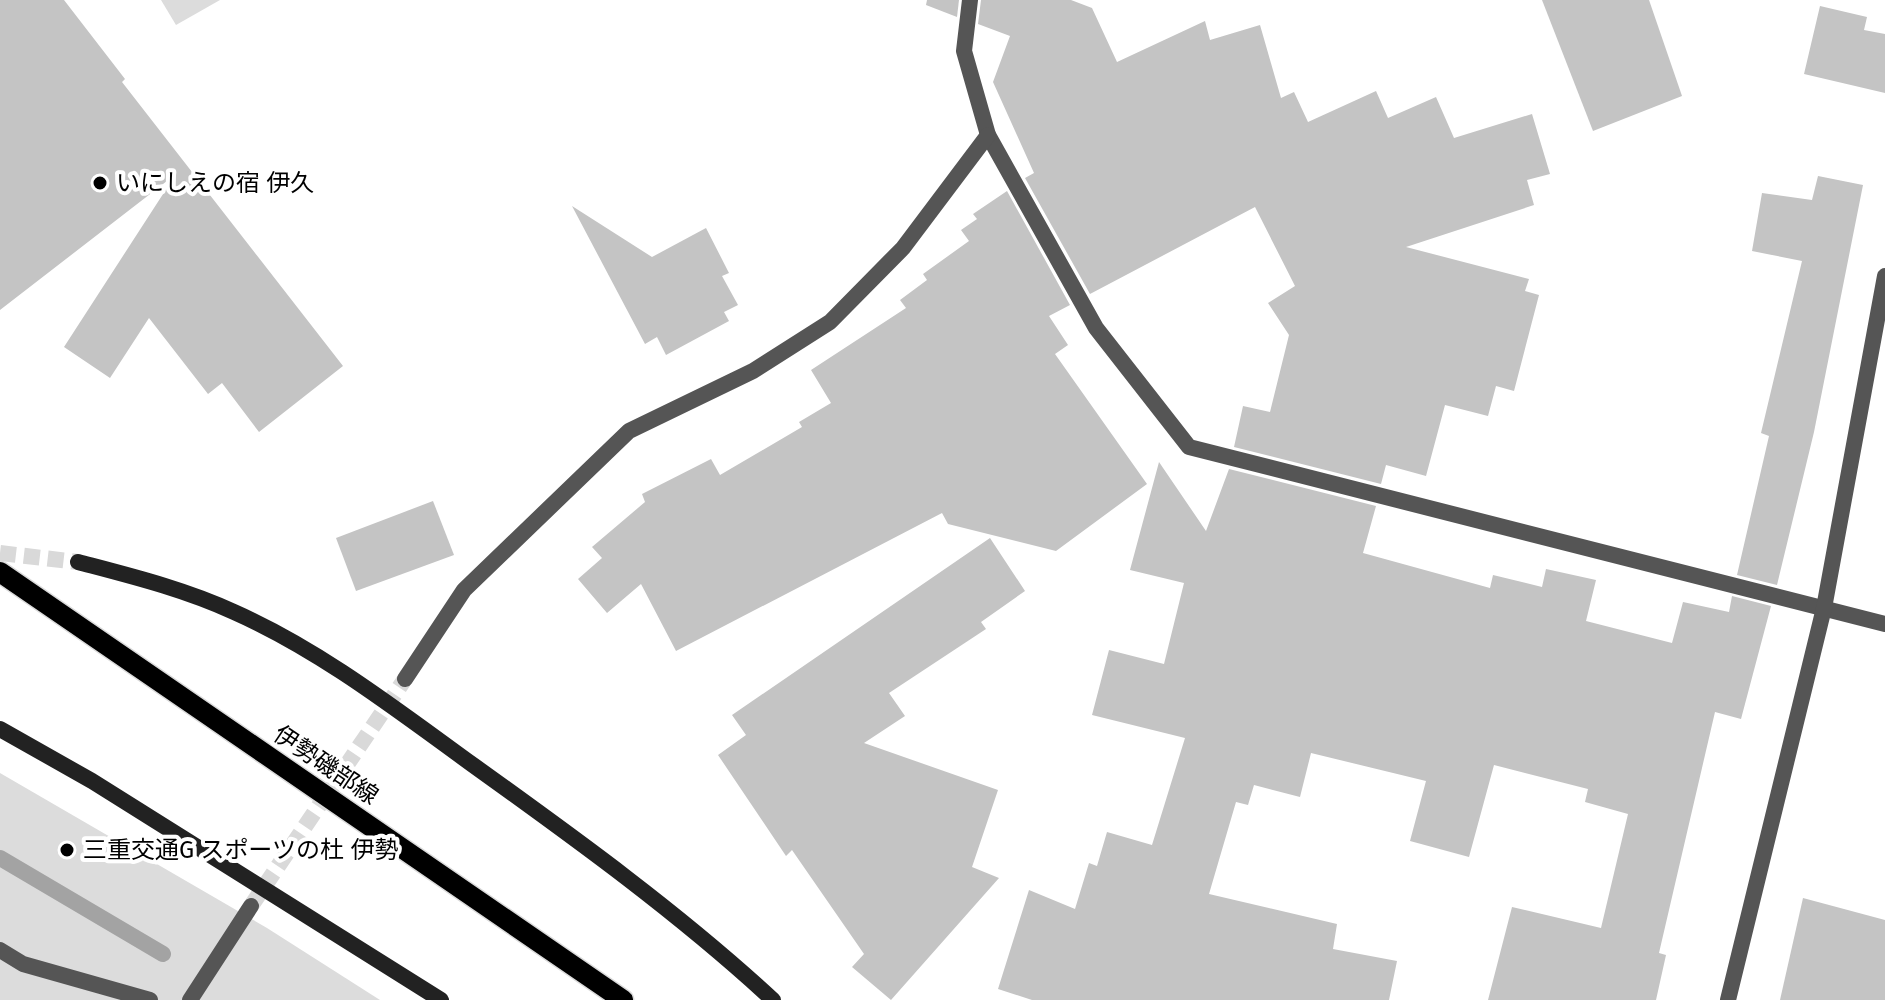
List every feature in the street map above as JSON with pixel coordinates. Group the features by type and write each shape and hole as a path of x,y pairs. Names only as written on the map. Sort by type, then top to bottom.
{"main road":[{"name":"伊勢磯部線","path":"0,572 623,1000"}],"street":[{"path":"970,0 964,51 988,135 1096,328 1189,447 1885,624"},
{"path":"405,679 464,590 629,431 753,371 830,322 903,248 988,135"},
{"path":"1728,1000 1824,608 1885,276"},
{"path":"78,562 161,584 234,612 301,646 586,846 729,959 773,1000"},
{"path":"0,729 92,781 441,1000"},
{"path":"190,1000 251,906"},
{"path":"0,950 23,964 150,1000"}],"shaded area":[{"path":"161,0 220,0 176,25"},
{"name":"三重交通G スポーツの杜 伊勢","path":"0,773 267,928 380,1000 0,1000"}],"building":[{"name":"いにしえの宿 伊久","path":"0,0 64,0 125,79 122,82 343,366 259,432 222,383 208,394 149,318 110,378 64,347 176,174 0,310"},
{"path":"927,0 959,0 957,17 926,5"},
{"path":"981,0 1071,0 1092,8 1117,62 1205,21 1210,40 1260,25 1281,98 1294,92 1308,122 1376,91 1388,118 1436,97 1454,138 1532,114 1550,174 1527,180 1534,205 1406,247 1529,279 1525,291 1539,295 1514,391 1496,386 1488,416 1445,405 1426,476 1386,465 1381,484 1234,447 1243,406 1270,412 1289,335 1268,303 1295,286 1255,207 1090,294 1025,178 1034,173 993,82 1010,36 978,24"},
{"path":"1542,0 1649,0 1682,96 1593,131"},
{"path":"1820,6 1867,17 1864,30 1885,34 1885,93 1804,74"},
{"path":"1818,176 1863,185 1814,432 1777,585 1737,575 1769,436 1761,433 1802,261 1752,251 1762,193 1812,200"},
{"path":"1007,191 1070,305 1049,316 1068,345 1055,354 1147,484 1056,551 948,524 942,513 676,651 641,584 607,613 578,579 602,558 592,547 645,502 642,494 711,459 720,475 802,427 799,422 831,403 811,370 906,308 900,300 927,280 923,274 969,241 961,230 977,219 973,214"},
{"path":"572,206 652,257 706,228 729,273 722,276 738,305 724,312 729,321 666,355 657,337 645,344"},
{"path":"1159,462 1206,531 1229,469 1376,506 1363,553 1490,588 1493,575 1542,587 1546,569 1596,580 1586,621 1672,643 1683,602 1729,612 1732,596 1771,606 1741,719 1715,712 1659,953 1666,955 1656,1000 1488,1000 1512,907 1601,928 1628,814 1585,802 1588,789 1494,765 1469,857 1410,841 1426,781 1311,753 1300,797 1254,785 1248,805 1236,802 1209,894 1337,924 1333,949 1397,961 1389,1000 1032,1000 998,989 1029,890 1075,909 1089,863 1097,866 1107,832 1152,845 1185,738 1092,715 1109,650 1164,664 1184,583 1130,570"},
{"path":"433,501 454,555 356,591 336,538"},
{"path":"990,538 1025,591 981,622 986,629 889,693 905,716 864,743 998,790 972,867 999,878 891,1000 852,967 864,954 792,850 786,856 718,755 746,735 732,715"},
{"path":"1803,898 1885,920 1885,1000 1780,1000"}],"waterway":[{"path":"0,858 163,954"}],"tunnel":[{"path":"0,553 78,562"},
{"path":"251,906 405,679"}],"place":[{"name":"いにしえの宿 伊久","path":"100,183"},
{"name":"三重交通G スポーツの杜 伊勢","path":"67,850"}]}
